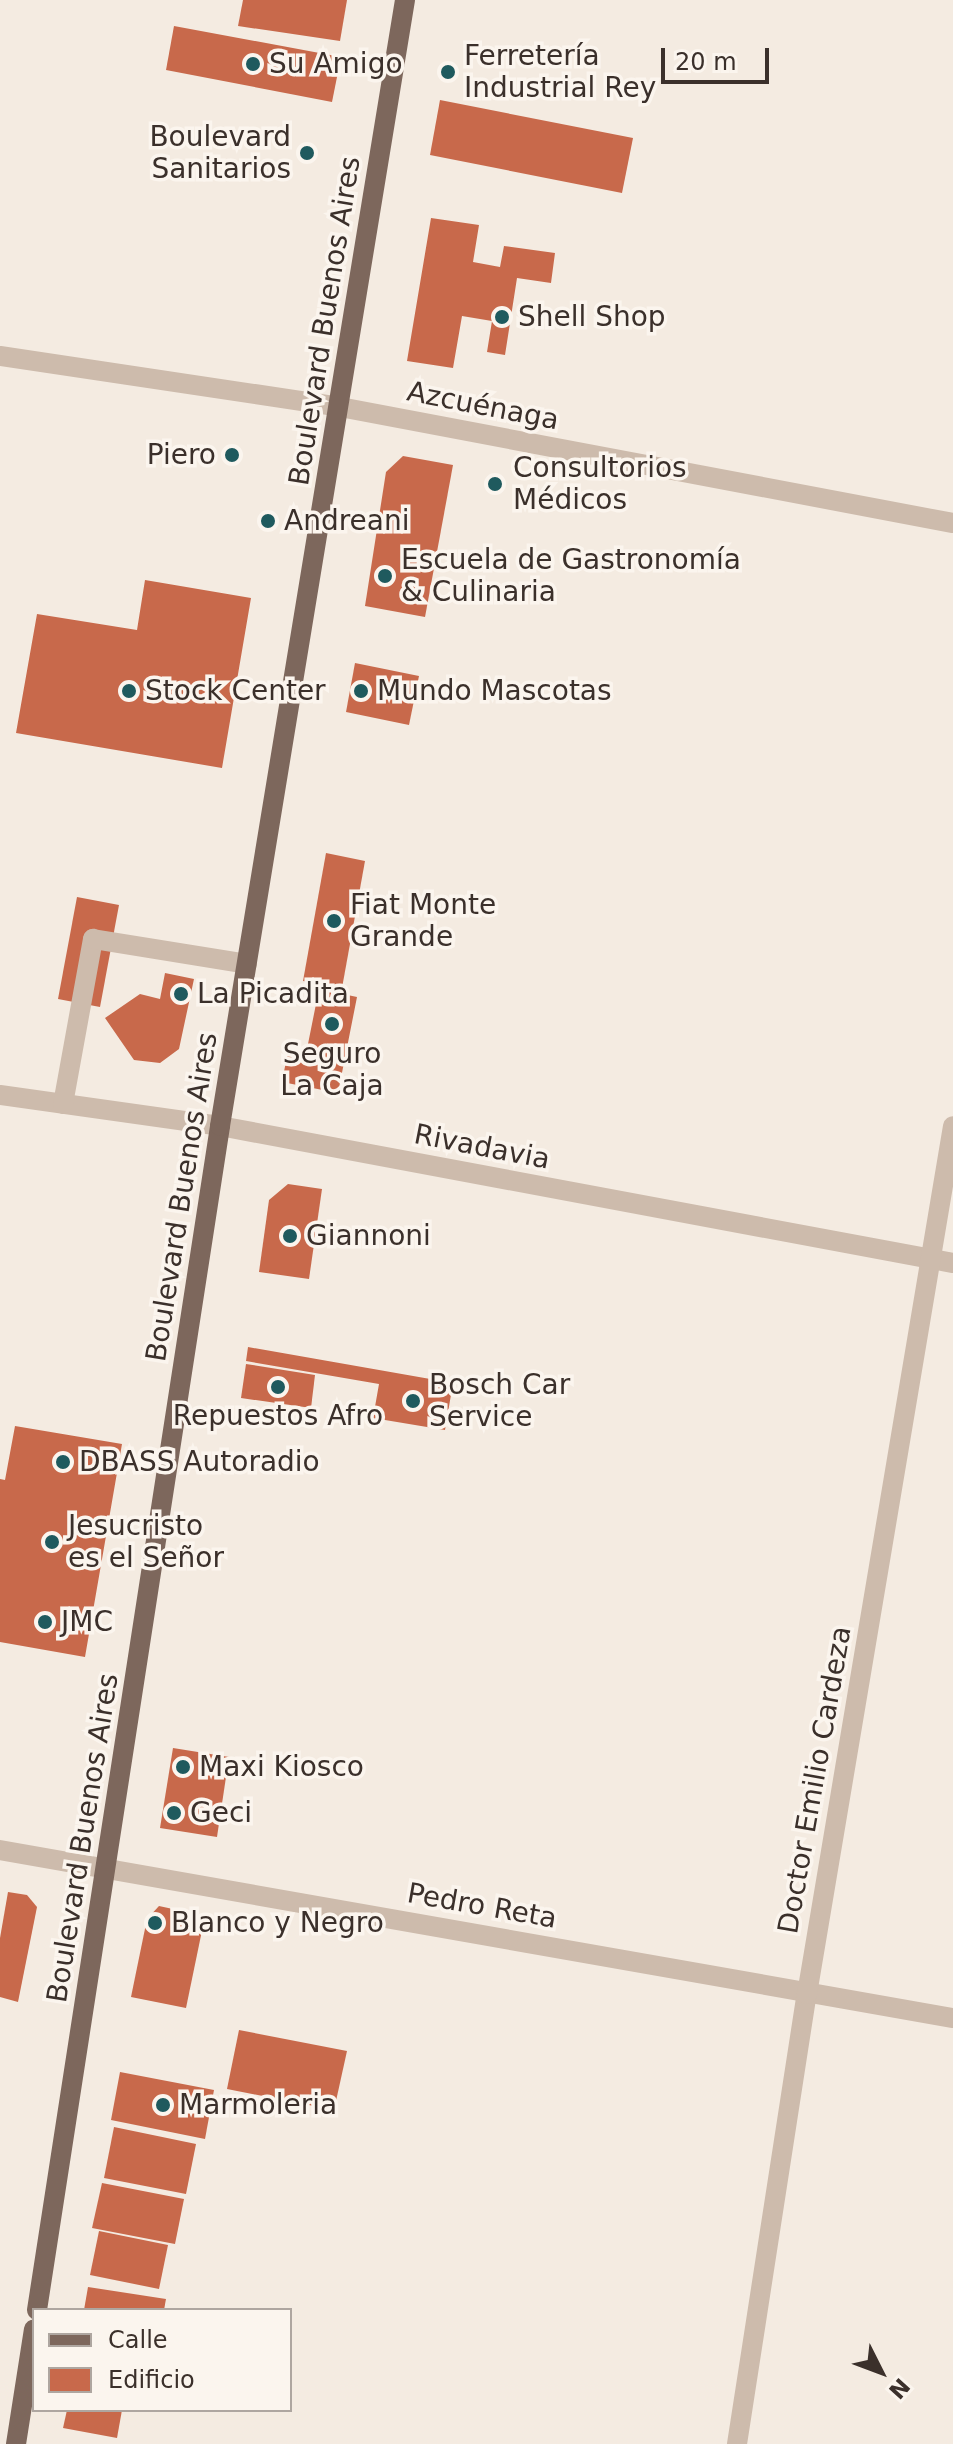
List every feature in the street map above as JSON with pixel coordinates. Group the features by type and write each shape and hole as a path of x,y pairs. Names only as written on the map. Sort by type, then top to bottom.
{"main road":[{"name":"Boulevard Buenos Aires","path":"37,2308 220,1126 405,0"},
{"path":"16,2444 32,2342"}],"street":[{"name":"Azcuénaga","path":"0,356 340,407 953,523"},
{"path":"63,1104 93,939 247,964"},
{"name":"Rivadavia","path":"0,1095 220,1126 953,1263"},
{"name":"Doctor Emilio Cardeza","path":"737,2444 807,1994 953,1126"},
{"name":"Pedro Reta","path":"0,1850 107,1866 953,2018"}],"building":[{"path":"243,0 347,0 340,41 238,26"},
{"name":"Su Amigo","path":"174,26 341,57 332,102 166,70"},
{"path":"440,100 633,138 622,193 430,155"},
{"path":"431,218 479,225 473,262 500,267 504,246 555,253 551,283 517,278 505,355 487,352 492,321 462,316 453,368 407,361"},
{"path":"403,456 453,465 425,617 365,606 386,472"},
{"name":"Stock Center","path":"145,580 251,598 222,768 16,733 37,614 137,630"},
{"path":"355,663 419,676 409,725 346,712"},
{"name":"Fiat Monte Grande","path":"326,853 365,861 342,988 303,981"},
{"path":"77,897 119,905 100,1007 58,999"},
{"path":"165,973 194,979 179,1049 160,1063 134,1060 105,1018 140,994 160,999"},
{"name":"Seguro La Caja","path":"319,989 357,997 338,1093 282,1082 288,1051 306,1054"},
{"name":"Giannoni","path":"288,1184 322,1189 309,1279 259,1272 269,1200"},
{"name":"Bosch Car Service","path":"248,1347 453,1383 445,1430 373,1418 379,1384 246,1361"},
{"name":"Repuestos Afro","path":"246,1364 315,1375 311,1408 241,1398"},
{"path":"15,1426 122,1444 85,1657 0,1642 0,1479 5,1480"},
{"path":"173,1748 229,1757 217,1837 160,1828"},
{"path":"8,1892 27,1895 37,1907 18,2002 0,1997 0,1938"},
{"path":"159,1906 205,1916 186,2008 131,1997 147,1919"},
{"path":"239,2030 347,2051 334,2110 227,2089"},
{"name":"Marmoleria","path":"120,2072 214,2090 205,2139 111,2120"},
{"path":"114,2127 196,2144 186,2194 104,2178"},
{"path":"102,2183 184,2199 175,2244 92,2228"},
{"path":"99,2231 168,2245 159,2289 90,2275"},
{"path":"88,2287 166,2299 164,2308 84,2308"},
{"path":"67,2412 122,2412 117,2438 63,2428"}],"place":[{"name":"Su Amigo","path":"253,64"},
{"name":"Ferretería Industrial Rey","path":"448,72"},
{"name":"Boulevard Sanitarios","path":"307,153"},
{"name":"Shell Shop","path":"502,317"},
{"name":"Piero","path":"232,455"},
{"name":"Consultorios Médicos","path":"495,484"},
{"name":"Andreani","path":"268,521"},
{"name":"Escuela de Gastronomía & Culinaria","path":"385,576"},
{"name":"Stock Center","path":"129,691"},
{"name":"Mundo Mascotas","path":"361,691"},
{"name":"Fiat Monte Grande","path":"334,921"},
{"name":"La Picadita","path":"181,994"},
{"name":"Seguro La Caja","path":"332,1024"},
{"name":"Giannoni","path":"290,1236"},
{"name":"Repuestos Afro","path":"278,1387"},
{"name":"Bosch Car Service","path":"413,1401"},
{"name":"DBASS Autoradio","path":"63,1462"},
{"name":"Jesucristo es el Señor","path":"52,1542"},
{"name":"JMC","path":"45,1622"},
{"name":"Maxi Kiosco","path":"183,1767"},
{"name":"Geci","path":"174,1813"},
{"name":"Blanco y Negro","path":"155,1923"},
{"name":"Marmoleria","path":"163,2105"}]}
